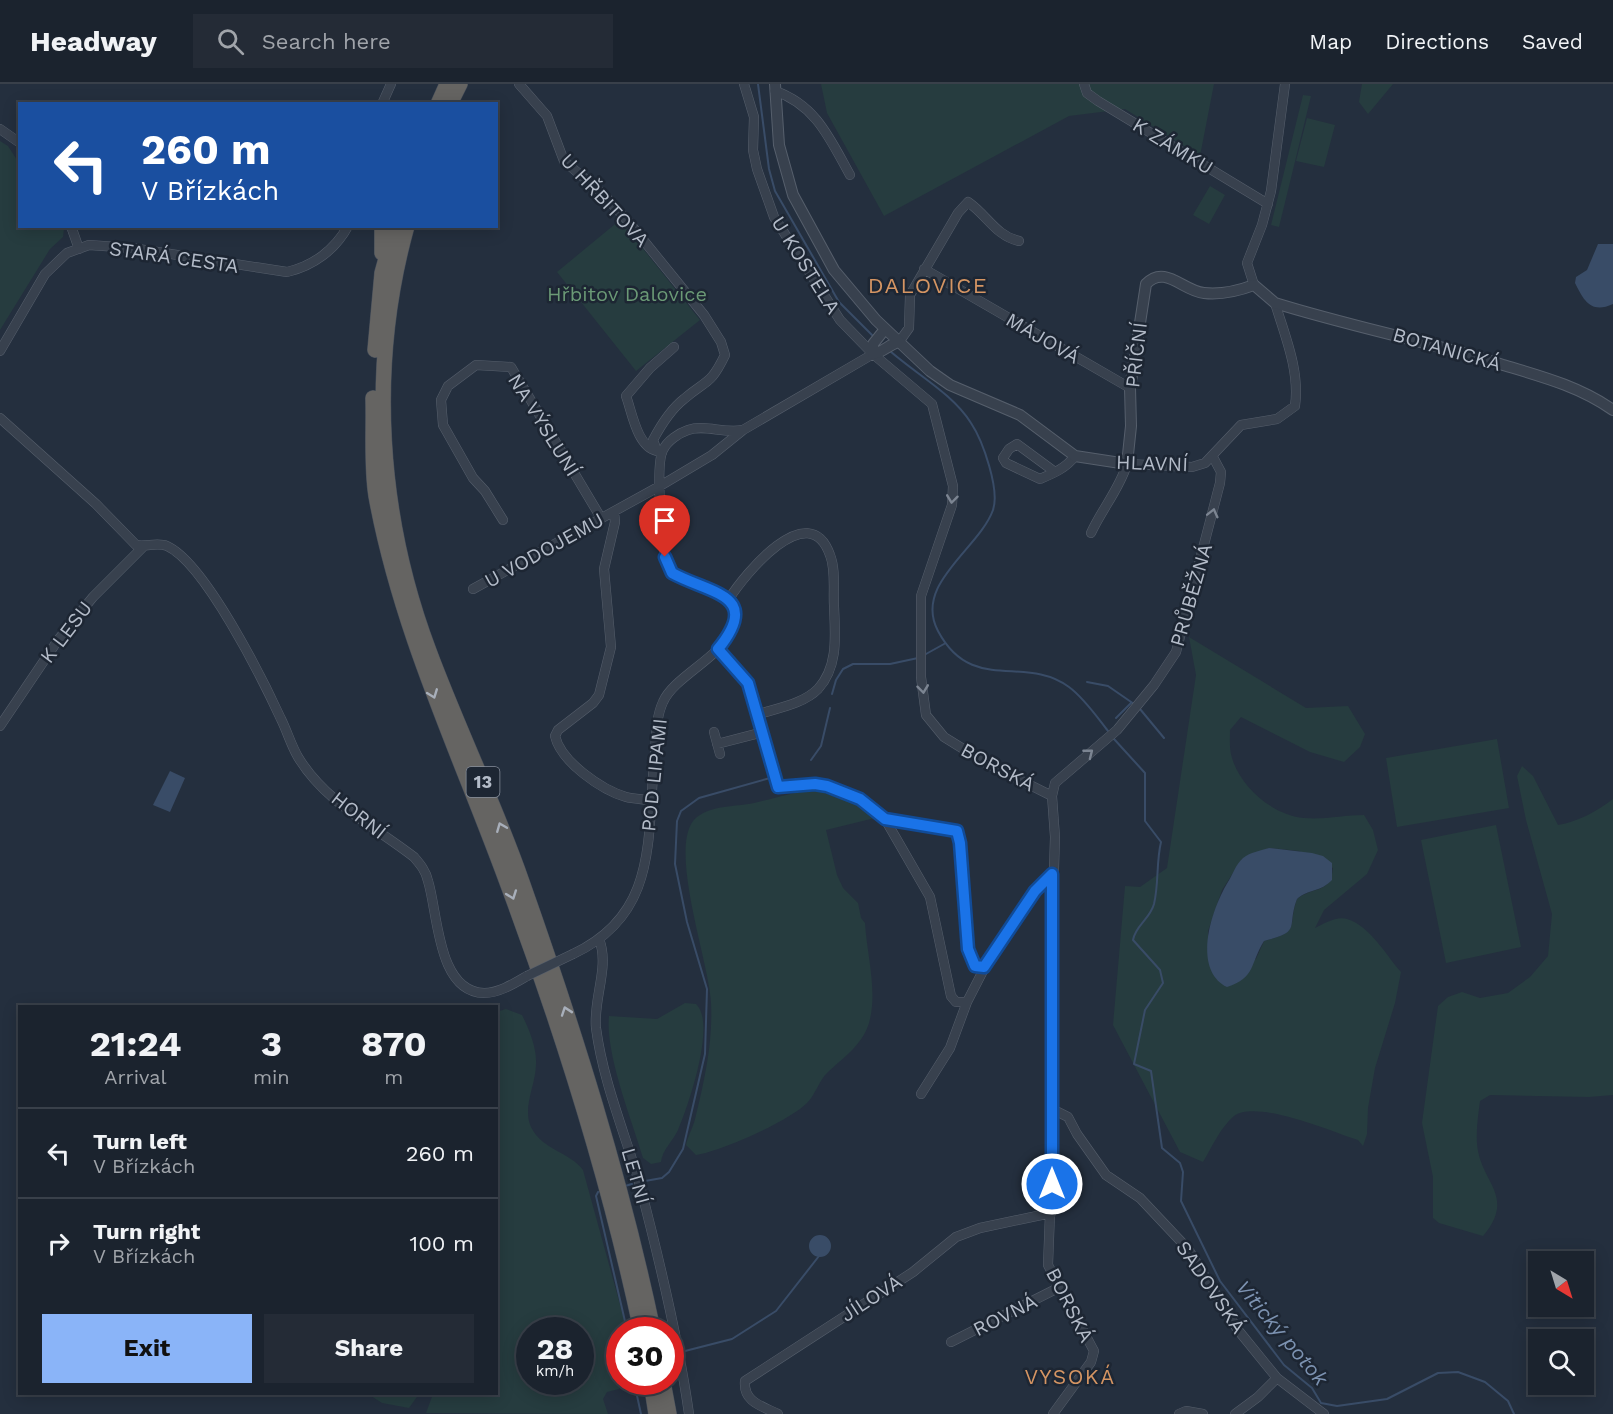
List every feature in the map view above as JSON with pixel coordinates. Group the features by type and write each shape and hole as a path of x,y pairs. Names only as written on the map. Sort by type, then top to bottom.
{"highway":[{"path":"439,102 447,84"},
{"path":"451,102 460,84"},
{"path":"382,228 382,273"},
{"name":"13","path":"394,228 382,273 372,378 376,494 400,599 436,702 509,886 572,1062 632,1287 638,1317"},
{"name":"13","path":"406,228 394,273 382,374 387,490 411,596 428,649 521,878 582,1057 650,1317"},
{"path":"653,1395 656,1414"},
{"path":"665,1395 669,1414"}],"street":[{"path":"383,102 391,84"},
{"name":"U HŘBITOVA","path":"519,84 547,116 564,161 603,194 627,220 704,315 721,342 725,355 712,379 684,399 672,411 653,440 659,452"},
{"name":"U KOSTELA","path":"744,84 754,117 753,150 757,169 774,217 840,320 876,350"},
{"name":"K ZÁMKU","path":"1084,84 1087,93 1268,204"},
{"path":"1275,303 1254,285 1247,263 1268,204 1278,151 1285,84"},
{"path":"775,88 790,96 820,121 850,175"},
{"name":"HLAVNÍ","path":"775,88 779,145 793,195 834,270 883,332 950,385 1020,415 1076,456 1101,462 1192,467 1213,457 1230,433 1241,425 1277,419 1295,406 1295,374 1275,303"},
{"path":"0,129 18,142"},
{"path":"876,350 895,343 909,328 910,296 958,213 968,202 979,209 1006,238 1020,241"},
{"path":"72,228 79,249"},
{"name":"STARÁ CESTA","path":"0,351 45,274 67,253 89,245 132,248 287,272 301,269 327,253 346,228"},
{"name":"MÁJOVÁ","path":"924,269 1130,388"},
{"name":"PŘÍČNÍ","path":"1091,533 1128,464 1131,426 1130,388 1146,284 1153,277 1162,275 1201,293 1221,294 1254,285"},
{"name":"BOTANICKÁ","path":"1275,303 1439,345 1564,383 1588,393 1613,410"},
{"path":"876,350 883,332"},
{"path":"659,452 646,446 637,429 626,396 650,368 674,347"},
{"name":"U VODOJEMU","path":"473,589 660,486 712,454 743,430 876,350"},
{"name":"BORSKÁ","path":"876,350 932,404 953,486 952,505 921,596 921,676 926,715 944,737 986,763 1052,796 1055,837 1052,874 1051,1213 1048,1265 1058,1288 1079,1320 1094,1351 1091,1362 1053,1414"},
{"name":"NA VÝSLUNÍ","path":"503,520 485,491 473,478 443,425 441,400 448,386 476,365 511,367 601,518"},
{"path":"0,418 5,425 96,504 128,539 143,547"},
{"path":"743,430 732,432 695,428 673,438 659,452 660,486 667,566 680,577 721,592 729,599 738,584 774,548 792,535 810,535 818,539 831,556 836,641 833,661 817,690 799,701 759,714"},
{"path":"1055,472 1017,444 1006,452 1004,458 1006,463 1040,478 1055,472 1076,456"},
{"name":"PRŮBĚŽNÁ","path":"1052,796 1055,783 1117,730 1154,685 1176,652 1220,483 1219,467 1213,457"},
{"path":"614,512 615,522 604,569 611,647 602,684 596,701 559,729 555,736 558,744 577,767 604,788 629,798 650,800"},
{"name":"HORNÍ","path":"143,547 165,545 177,551 203,582 268,693 298,757 315,779 367,825 414,857 424,869 443,957 455,975 468,988 484,993 498,991 599,939"},
{"name":"K LESU","path":"0,726 58,640 93,597 143,547"},
{"name":"POD LIPAMI","path":"599,939 617,925 638,892 646,848 663,702 669,692 718,649 730,634 735,622 734,606 729,599"},
{"path":"718,649 748,683 759,714 778,787 815,784 827,786 860,799 885,819 930,897 951,996 956,1002 967,1002"},
{"path":"714,732 720,754"},
{"path":"717,744 763,732"},
{"path":"885,819 957,831 960,835 968,949 975,966 984,967"},
{"path":"921,1094 950,1048 967,1002 984,967 1035,891 1052,874"},
{"name":"LETNÍ","path":"599,939 604,952 596,1005 596,1028 609,1086 654,1244 684,1375 689,1414"},
{"name":"SADOVSKÁ","path":"1052,1109 1068,1117 1106,1175 1140,1198 1188,1249 1238,1330 1277,1378 1324,1414"},
{"name":"JÍLOVÁ","path":"778,1414 750,1401 744,1389 744,1381 913,1272 956,1237 980,1228 1051,1213"},
{"name":"ROVNÁ","path":"951,1342 1058,1288"},
{"path":"1235,1414 1258,1397 1277,1378"},
{"path":"1179,1414 1186,1411 1203,1414"}],"green space":[{"path":"821,84 1214,84 1200,156 1125,109 1069,116 884,216 827,113"},
{"path":"1362,84 1393,84 1368,114 1359,102"},
{"path":"1303,95 1311,96 1279,227 1271,225"},
{"path":"1307,118 1335,125 1324,167 1296,161"},
{"path":"0,141 8,146 18,161 18,228 64,229 63,237 50,249 0,330"},
{"path":"1210,186 1225,195 1209,224 1193,215"},
{"name":"Hřbitov Dalovice","path":"620,220 700,320 636,371 557,272"},
{"path":"1189,637 1306,708 1348,706 1365,734 1360,747 1344,762 1310,752 1241,717 1230,730 1230,751 1236,769 1251,789 1270,806 1292,816 1304,818 1364,815 1373,830 1378,850 1367,874 1324,910 1315,928 1339,919 1347,919 1355,923 1370,934 1401,972 1395,1003 1375,1068 1368,1108 1367,1134 1363,1146 1358,1140 1313,1124 1259,1111 1234,1116 1225,1126 1203,1162 1180,1152 1113,1025 1125,886 1140,887 1167,868 1196,675","holes":["1269,848 1299,851 1333,868 1331,877 1325,886 1297,899 1289,931 1264,941 1256,959 1209,965 1208,931 1222,890 1242,859"]},
{"path":"1497,739 1509,808 1397,827 1386,758"},
{"path":"1522,766 1533,776 1558,825 1587,815 1613,799 1613,1095 1589,1097 1490,1095 1480,1101 1478,1151 1497,1201 1497,1211 1483,1236 1439,1223 1433,1218 1433,1177 1422,1123 1438,1006 1448,997 1462,992 1480,998 1508,993 1530,977 1548,956 1552,914 1526,820 1517,776"},
{"path":"816,790 865,807 879,817 826,830 837,875 843,888 858,903 861,918 865,923 871,971 870,1019 859,1042 825,1075 807,1103 786,1118 754,1134 722,1148 696,1155 686,1145 695,1119 710,1045 711,1003 687,877 688,831 697,817 710,810"},
{"path":"1496,825 1521,947 1446,963 1421,840"},
{"path":"685,1003 696,1004 702,1014 702,1046 699,1066 678,1130 663,1153 661,1162 651,1164 643,1158 620,1087 611,1049 609,1016 657,1019"},
{"path":"506,1009 522,1015 535,1052 536,1064 528,1112 531,1127 542,1141 571,1159 583,1170 623,1317 606,1317 606,1394 603,1399 608,1414 426,1413 433,1395 498,1395 498,1011"},
{"path":"370,1395 418,1395 409,1408 382,1403"}],"water":[{"path":"1598,244 1613,244 1613,304 1605,307 1589,304 1575,283 1576,277 1587,270"},
{"path":"170,771 185,778 170,812 153,805"},
{"path":"1269,848 1323,856 1332,863 1332,880 1323,887 1297,899 1289,931 1264,941 1248,974 1227,987 1216,978 1210,967 1207,953 1211,922 1222,893 1238,863 1249,854"},
{"path":"820,1235 828,1238 831,1246 828,1254 820,1257 812,1254 809,1246 812,1238"}],"waterway":[{"name":"Vitický potok","path":"758,84 769,169 775,191 839,302 875,338"},
{"name":"Vitický potok","path":"890,351 944,394 963,413 980,441 992,478 995,501 993,510 986,524 941,582 934,598 933,614 938,631 952,650 967,662 1000,671 1035,673 1052,678 1069,687 1085,702 1108,731"},
{"path":"926,654 944,644"},
{"path":"832,694 836,680 843,669 853,664 890,664 918,658"},
{"path":"1087,682 1108,686 1134,704"},
{"path":"1116,718 1131,703"},
{"path":"811,760 821,746 830,708"},
{"path":"1140,709 1164,738"},
{"name":"Vitický potok","path":"1114,739 1145,773 1145,821 1161,842 1154,904 1133,940 1160,970 1163,983 1145,1010 1134,1064 1151,1071 1162,1148 1180,1163 1183,1172 1181,1201 1220,1281 1284,1365 1312,1388 1321,1403 1337,1406 1387,1399 1438,1373 1458,1372 1485,1382 1508,1401 1514,1414"},
{"path":"645,1181 662,1178 669,1172 683,1149 705,1054 707,989 687,922 675,864 677,821 681,811 699,798 770,778"},
{"path":"625,1186 632,1184"},
{"path":"598,1192 596,1196 624,1317"},
{"path":"685,1351 732,1339 776,1311 819,1256"},
{"path":"637,1395 641,1414"}],"district":[{"name":"DALOVICE","path":"928,285"},
{"name":"VYSOKÁ","path":"1070,1377"}],"route":[{"path":"665,557 672,573 721,592 734,606 736,617 733,628 718,649 748,683 759,714 778,787 800,784 827,786 860,799 885,819 957,831 960,835 968,949 975,966 984,967 1035,891 1052,874 1052,1184"}]}
